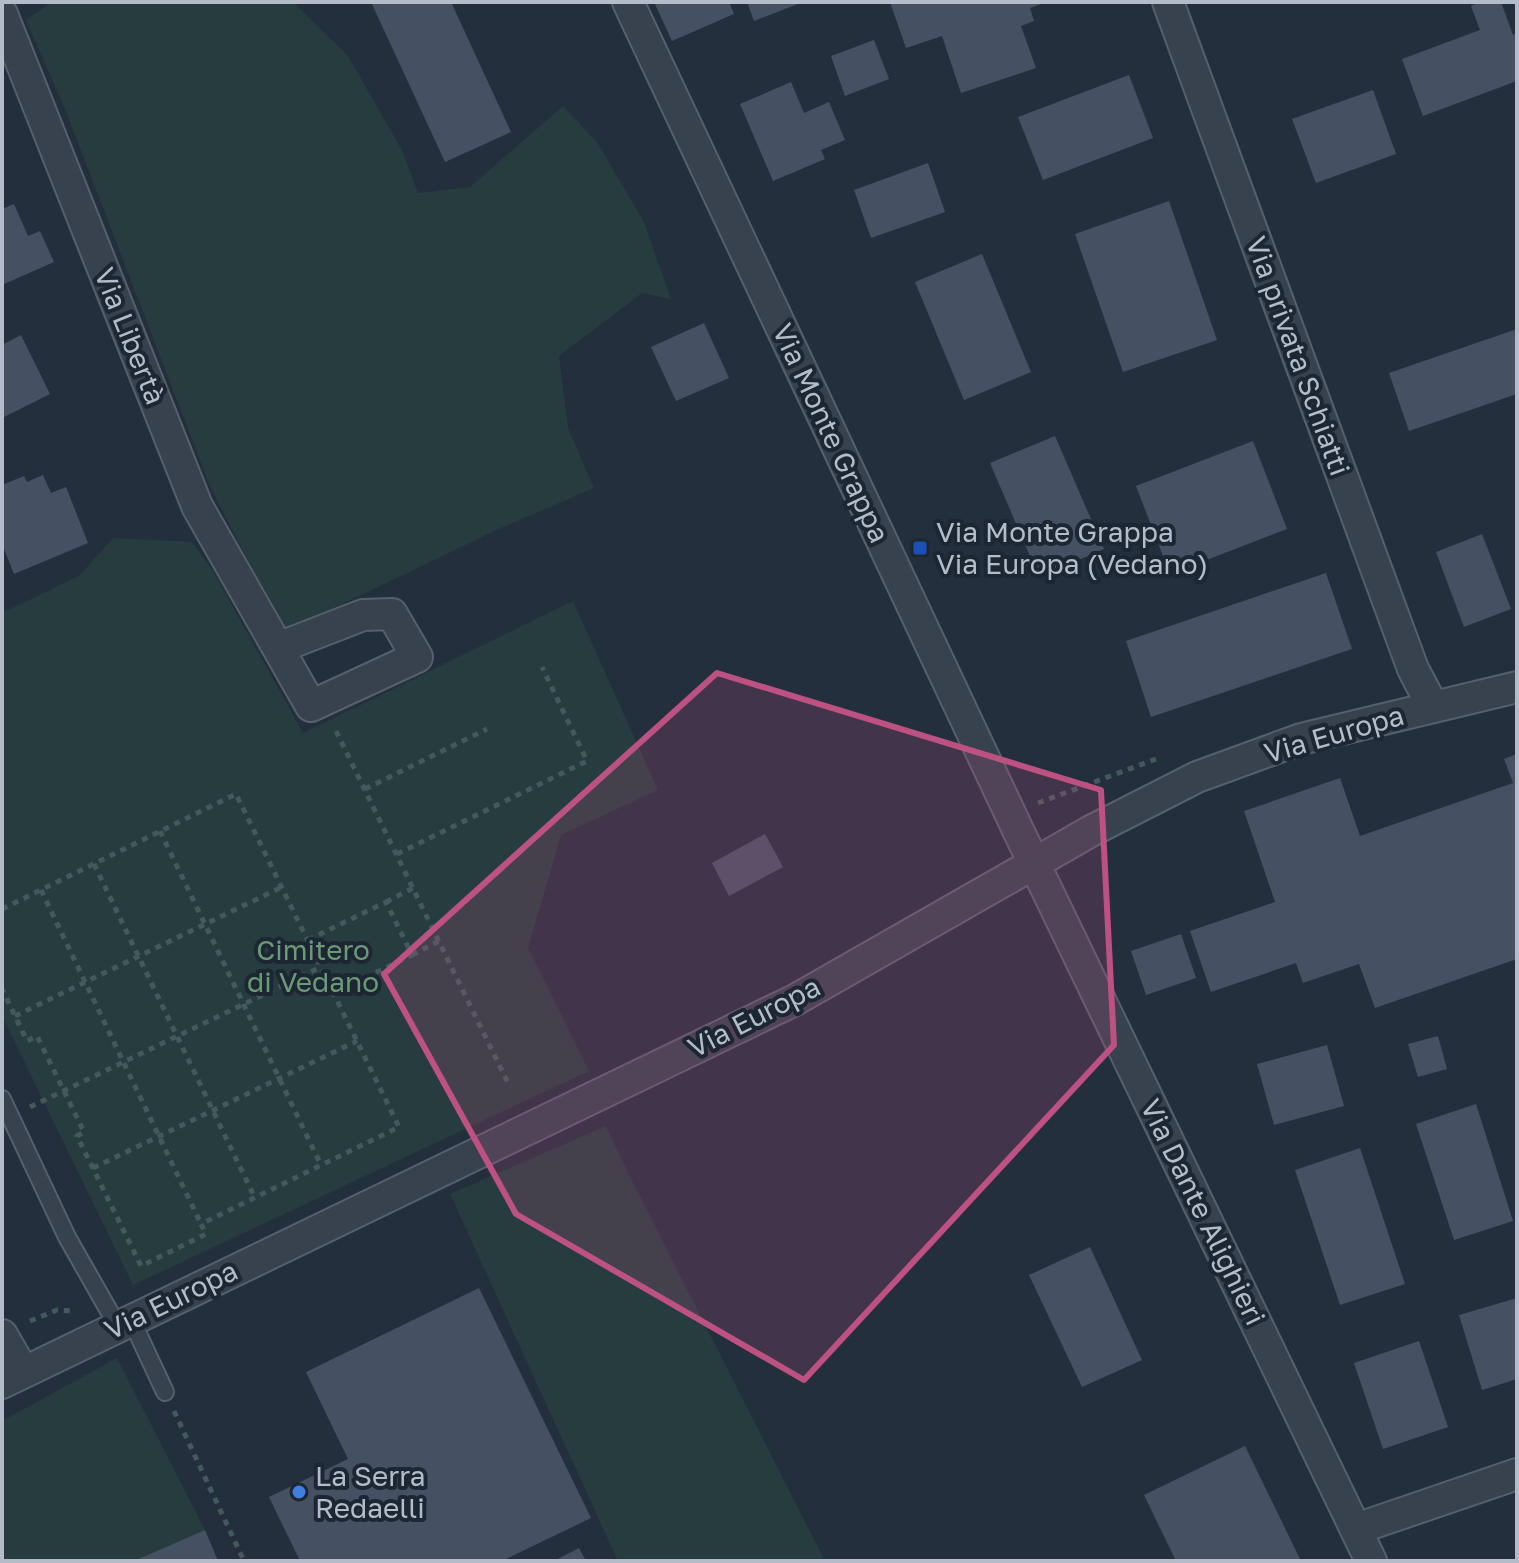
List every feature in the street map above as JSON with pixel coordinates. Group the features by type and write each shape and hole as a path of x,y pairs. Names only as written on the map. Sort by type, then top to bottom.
{"street":[{"name":"Via Monte Grappa","path":"628,2 1034,863"},
{"name":"Via privata Schiatti","path":"1168,2 1413,669 1433,707"},
{"name":"Via Libertà","path":"2,14 197,506 278,648"},
{"name":"Via Europa","path":"13,1377 795,1000 1034,863 1197,777 1301,739 1517,687"},
{"name":"Via Dante Alighieri","path":"1034,863 1371,1561"},
{"path":"2,1335 13,1377"},
{"path":"1356,1529 1517,1474"}],"lane":[{"path":"2,1099 6,1119 67,1237 124,1322 165,1392"}],"path":[{"path":"397,854 587,761 542,667"},
{"path":"365,789 487,729"},
{"path":"336,731 510,1087"},
{"path":"2,909 236,794 399,1127 201,1224"},
{"path":"160,831 321,1165"},
{"path":"94,863 255,1198"},
{"path":"15,1016 282,887"},
{"path":"308,940 413,888"},
{"path":"2,989 27,1041 37,1036 84,1132 77,1136 141,1266 206,1234 41,890"},
{"path":"386,902 412,955"},
{"path":"334,993 439,941"},
{"path":"6,1119 321,967"},
{"path":"93,1168 357,1041"},
{"path":"165,1392 244,1561"}],"highlighted area":[{"path":"717,673 1101,790 1114,1045 804,1380 516,1214 384,974"}],"green space":[{"path":"51,2 293,2 348,56 402,150 418,193 470,187 563,106 597,142 644,222 671,299 642,293 559,356 568,428 594,488 501,528 284,632 210,486 65,109 26,20"},
{"name":"Cimitero di Vedano","path":"113,538 192,542 213,571 303,733 573,601 658,790 561,835 528,948 589,1071 133,1285 2,1016 2,613 79,576"},
{"path":"606,1126 825,1561 618,1561 450,1194"},
{"path":"117,1358 205,1530 138,1561 2,1561 2,1421"}],"building":[{"path":"371,2 451,2 511,132 445,162"},
{"path":"654,2 729,2 734,14 672,41"},
{"path":"747,2 803,2 754,21"},
{"path":"890,2 1047,2 1030,8 1034,21 1021,26 1036,68 961,93 942,36 906,48"},
{"path":"1480,2 1501,2 1513,35 1517,33 1517,81 1423,116 1402,59 1480,30 1471,6"},
{"path":"874,40 889,79 845,96 831,56"},
{"path":"1129,75 1153,138 1043,180 1018,117"},
{"path":"791,82 804,113 829,102 845,140 821,150 825,159 773,181 740,104"},
{"path":"1373,90 1396,154 1316,183 1292,119"},
{"path":"928,163 945,212 871,238 854,190"},
{"path":"1169,201 1217,340 1123,372 1075,234"},
{"path":"14,204 28,236 40,231 54,262 2,285 2,209"},
{"path":"982,254 1031,372 964,400 915,282"},
{"path":"704,323 729,378 676,401 651,347"},
{"path":"1517,329 1517,394 1409,431 1389,373"},
{"path":"21,335 50,394 2,418 2,345"},
{"path":"1055,436 1104,549 1039,577 990,463"},
{"path":"1253,441 1287,529 1170,574 1136,486"},
{"path":"43,475 51,493 66,487 88,543 14,574 2,544 2,485 24,476 27,482"},
{"path":"1482,534 1511,609 1464,627 1436,552"},
{"path":"1326,573 1352,649 1151,717 1126,641"},
{"path":"1517,754 1517,959 1375,1008 1359,964 1303,983 1296,963 1211,992 1190,931 1275,902 1244,811 1340,778 1360,836 1513,783 1504,759"},
{"path":"765,834 783,867 729,896 712,863"},
{"path":"1181,934 1196,978 1146,995 1131,951"},
{"path":"1438,1036 1447,1069 1418,1077 1408,1044"},
{"path":"1327,1045 1344,1106 1274,1125 1257,1064"},
{"path":"1476,1104 1513,1221 1454,1240 1416,1124"},
{"path":"1360,1148 1405,1284 1340,1305 1295,1170"},
{"path":"1090,1247 1142,1360 1082,1387 1029,1275"},
{"path":"479,1288 591,1518 502,1561 300,1561 269,1497 348,1459 306,1372"},
{"path":"1517,1298 1517,1379 1482,1390 1459,1315"},
{"path":"1419,1341 1448,1427 1383,1449 1354,1363"},
{"path":"1245,1446 1301,1561 1176,1561 1144,1495"},
{"path":"205,1530 218,1561 134,1561"},
{"path":"579,1548 586,1561 554,1561"}],"place":[{"name":"Via Monte Grappa Via Europa (Vedano)","path":"920,548"},
{"name":"La Serra Redaelli","path":"299,1492"}]}
